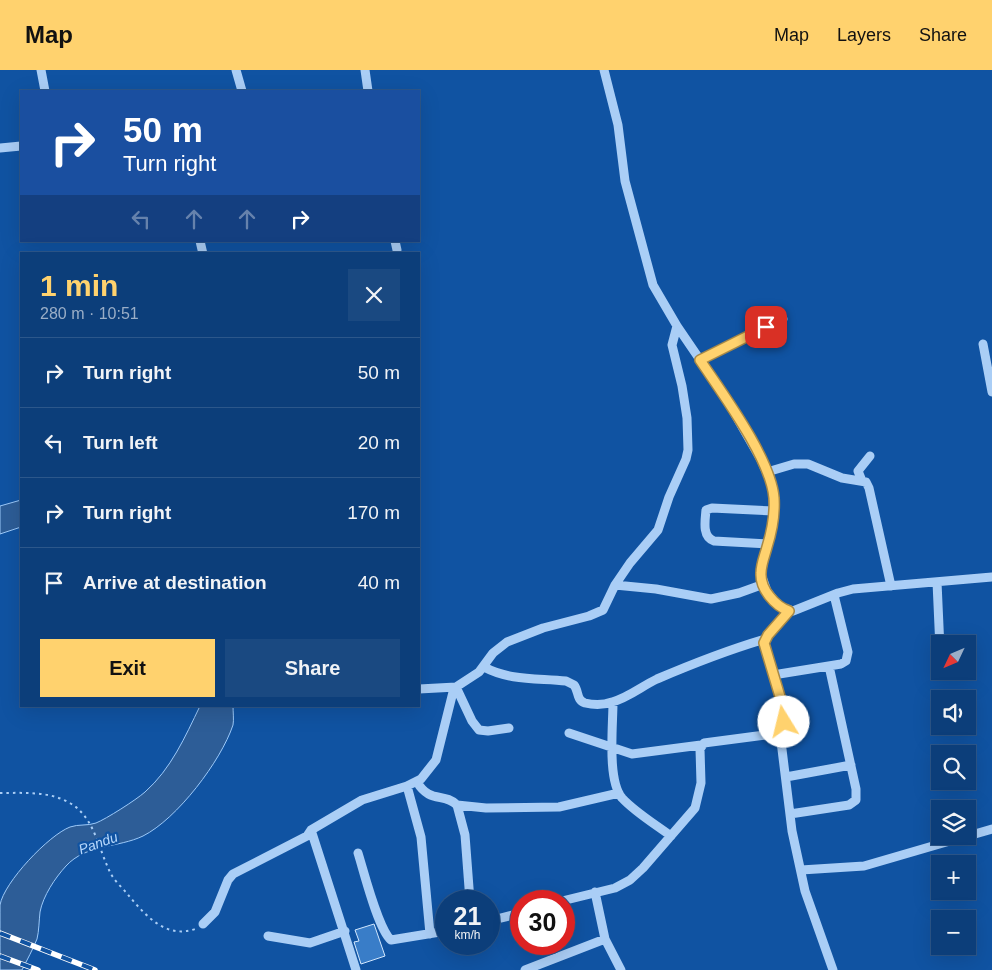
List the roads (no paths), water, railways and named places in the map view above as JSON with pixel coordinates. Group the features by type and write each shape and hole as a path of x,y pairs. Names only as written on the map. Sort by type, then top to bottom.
{"street":[{"path":"41,70 45,90"},
{"path":"236,70 242,90"},
{"path":"365,70 368,90"},
{"path":"604,70 618,125 624,180 644,256 654,285 677,326 724,395 767,472 774,496 774,511 761,574 773,601 789,611 799,610 853,589 992,577"},
{"path":"0,148 20,146"},
{"path":"700,360 782,319"},
{"path":"420,689 456,687 474,676 484,667 493,653 514,639 543,628 599,613 608,604 615,585 630,563 658,530 669,497 686,459 688,450 687,418 682,386 672,345 677,326"},
{"path":"983,344 992,392"},
{"path":"862,481 858,471 870,456"},
{"path":"767,472 794,464 808,464 842,478 866,482 869,488 891,586"},
{"path":"768,544 714,542 709,540 706,534 706,510 712,508 774,511"},
{"path":"937,582 939,635"},
{"path":"615,585 656,589 712,599 739,593 764,584"},
{"path":"773,675 841,664 848,657 834,595"},
{"path":"484,667 499,674 513,677 566,681 574,685 579,700 605,704 613,702 656,680 735,648 765,639 789,611"},
{"path":"765,639 765,647 784,717 780,733 790,814 801,870 809,904 833,970"},
{"path":"790,814 853,804 856,796 829,666"},
{"path":"456,687 472,721 479,730 488,731 509,728"},
{"path":"204,924 215,912 232,874 306,836 311,830 362,800 417,782 430,770 436,760 450,699 456,687"},
{"path":"613,702 612,748 615,779 619,793 633,808 671,836"},
{"path":"569,733 627,753 636,754 701,745 707,742 780,733"},
{"path":"575,897 615,888 630,880 691,813 698,800 701,783 701,745"},
{"path":"786,777 851,766"},
{"path":"417,782 428,795 457,805 486,808 559,807 619,793"},
{"path":"407,786 421,837 430,934"},
{"path":"457,805 465,835 469,890"},
{"path":"976,833 992,829"},
{"path":"311,830 356,970"},
{"path":"801,870 864,866 936,845"},
{"path":"358,853 379,917 388,937 394,940 435,933"},
{"path":"595,892 605,939 621,970"},
{"path":"268,936 310,943 345,931"},
{"path":"524,970 605,939"}],"water":[{"path":"20,500 20,527 0,534 0,506"},
{"name":"Pandu","path":"200,707 233,707 233,725 219,755 183,803 170,817 143,836 93,850 74,859 66,866 44,900 40,912 37,939 22,970 0,970 0,905 3,895 18,872 40,849 61,832 73,826 93,824 101,821 145,792 170,763"}],"railway":[{"path":"0,933 95,970"},
{"path":"0,956 38,970"}]}
